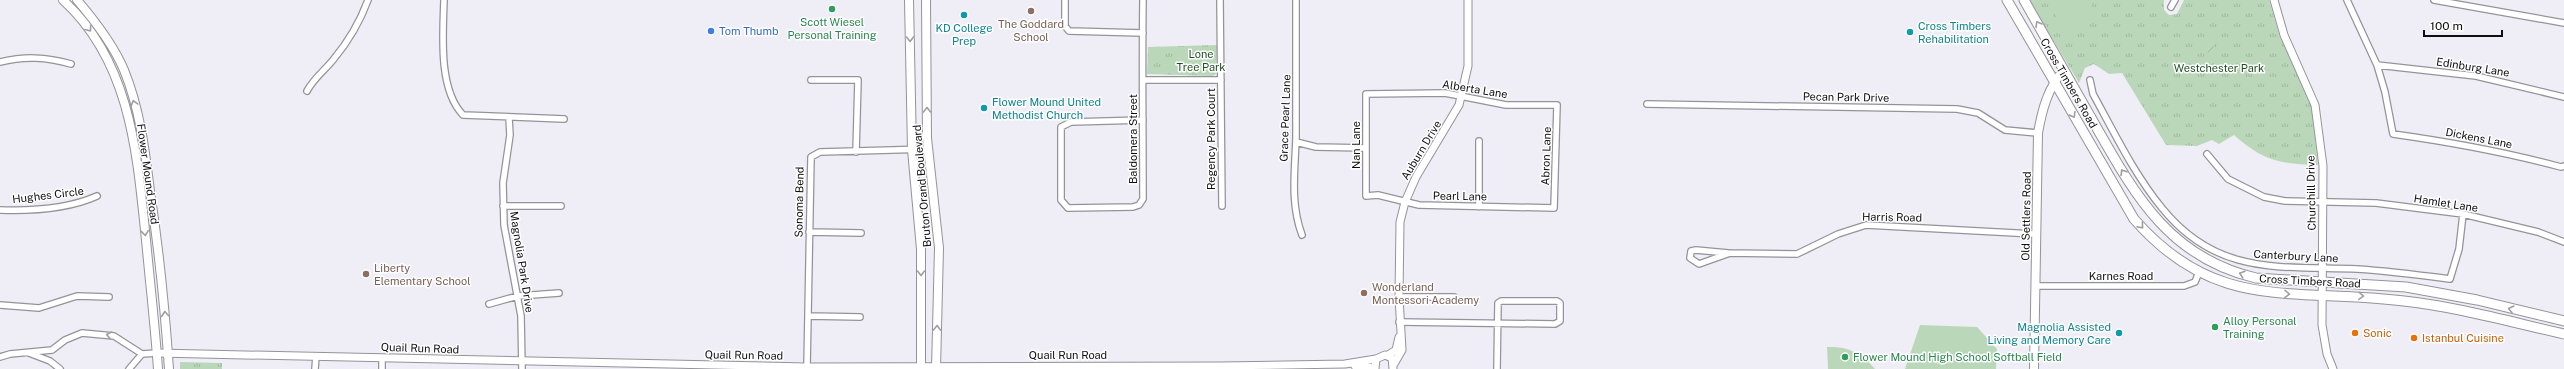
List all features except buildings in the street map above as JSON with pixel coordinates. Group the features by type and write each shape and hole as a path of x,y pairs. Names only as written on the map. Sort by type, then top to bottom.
{"main road":[{"name":"Flower Mound Road","path":"63,0 92,34 114,72 122,91 133,136 158,369"},
{"name":"Flower Mound Road","path":"77,0 95,21 124,69 134,102 145,154 156,229 169,369"},
{"name":"Bruton Orand Boulevard","path":"909,0 912,150 921,249 921,368"},
{"name":"Bruton Orand Boulevard","path":"926,0 928,149 939,248 936,368"},
{"name":"Cross Timbers Road","path":"2007,0 2134,219 2160,245 2199,272 2219,281 2249,290 2274,293 2322,294 2424,303 2564,334"},
{"name":"Cross Timbers Road","path":"2024,0 2136,194 2150,213 2179,242 2224,268 2267,280 2382,285 2428,291 2564,321"},
{"path":"114,72 124,69"},
{"name":"Old Settlers Road","path":"2034,369 2038,133 2041,114 2054,81 2064,70"},
{"path":"2125,203 2136,194"},
{"path":"2546,330 2549,318"}],"street":[{"path":"307,91 314,78 332,61 350,38 368,0"},
{"path":"444,0 444,59 455,107 467,117 564,119"},
{"path":"1065,0 1065,26 1069,31 1142,33"},
{"name":"Baldomera Street","path":"1143,0 1142,33 1143,80 1143,120 1143,199 1139,205 1133,207 1068,208 1061,200 1061,127 1071,122 1143,120"},
{"name":"Regency Park Court","path":"1220,0 1222,206"},
{"name":"Grace Pearl Lane","path":"1296,0 1296,142 1294,194 1297,222 1302,235"},
{"name":"Auburn Drive","path":"1388,355 1396,350 1399,337 1398,232 1405,202 1416,177 1452,120 1462,96 1468,66 1468,0"},
{"path":"2171,7 2175,0"},
{"name":"Churchill Drive","path":"2274,0 2284,35 2315,105 2323,166 2322,325 2327,354 2333,369"},
{"path":"2347,0 2376,65"},
{"path":"2434,0 2564,22"},
{"path":"0,62 34,57 50,58 71,64"},
{"name":"Edinburg Lane","path":"2376,65 2476,76 2564,96"},
{"name":"Dickens Lane","path":"2376,65 2385,92 2393,134 2452,142 2562,167"},
{"path":"811,80 858,80 856,152"},
{"path":"1143,80 1221,80"},
{"name":"Canterbury Lane","path":"2090,80 2093,94 2142,180 2163,209 2187,231 2218,252 2243,262 2261,266 2409,273 2450,280 2459,249 2464,214"},
{"name":"Alberta Lane","path":"1366,94 1445,93 1506,105 1557,105"},
{"name":"Nan Lane","path":"1366,94 1366,196"},
{"name":"Pecan Park Drive","path":"1647,104 1957,109 1978,113 2005,130 2038,133"},
{"name":"Abron Lane","path":"1554,208 1557,105"},
{"name":"Magnolia Park Drive","path":"509,118 510,135 503,183 503,206 504,225 521,316 522,366"},
{"path":"1479,141 1479,207"},
{"path":"1296,142 1316,146 1366,148"},
{"name":"Sonoma Bend","path":"807,367 811,157 820,152 928,149"},
{"name":"Hamlet Lane","path":"2206,154 2228,179 2264,197 2285,201 2376,203 2464,214 2538,232 2564,242"},
{"name":"Pearl Lane","path":"1366,196 1378,195 1419,205 1554,208"},
{"name":"Hughes Circle","path":"0,210 23,210 76,203 97,196"},
{"path":"503,206 561,206"},
{"name":"Harris Road","path":"1730,253 1699,264 1690,258 1691,251 1696,250 1730,253 1797,254 1838,234 1866,225 2036,234"},
{"path":"809,232 861,233"},
{"name":"Karnes Road","path":"2035,286 2184,286 2195,282 2199,272"},
{"path":"489,304 518,296 559,293"},
{"path":"0,305 38,308 77,296 109,297"},
{"path":"1399,297 1454,297"},
{"path":"1399,322 1497,324 1555,324 1560,321 1560,303 1557,301 1501,301 1498,303 1497,324 1497,369"},
{"path":"808,316 860,316"},
{"path":"0,357 10,354 52,350 65,340 82,333 98,333 114,336 142,354 129,369"},
{"name":"Auburn Drive","path":"1394,367 1402,350 1399,337"},
{"path":"50,361 52,350"},
{"path":"29,353 50,361 60,369"},
{"name":"Quail Run Road","path":"142,354 168,353 382,358 522,366 921,368 1236,367 1345,364 1376,359 1382,355 1388,355"},
{"path":"1388,355 1394,367"},
{"path":"315,369 316,356"},
{"path":"382,358 382,369"},
{"path":"1375,368 1376,359"},
{"name":"Quail Run Road","path":"1345,364 1375,368"}],"green space":[{"name":"Westchester Park","path":"2029,0 2164,0 2164,10 2169,15 2177,14 2184,0 2269,0 2279,34 2312,108 2318,165 2293,164 2263,156 2244,144 2234,135 2219,144 2212,140 2197,146 2166,145 2122,73 2109,74 2094,64 2085,68 2079,83"},
{"path":"2047,0 2093,0 2087,16 2067,35"},
{"path":"2213,41 2215,43 2210,54 2206,51 2207,46"},
{"name":"Lone Tree Park","path":"1217,45 1216,74 1212,76 1147,74 1148,47"},
{"path":"2249,77 2257,81 2251,94 2242,89"},
{"path":"1920,325 1977,327 1997,349 1996,369 1905,369"},
{"name":"Flower Mound High School Softball Field","path":"1827,347 1848,349 1860,355 1875,369 1828,369"},
{"path":"180,362 222,363 222,369 180,369"}],"place":[{"name":"Scott Wiesel Personal Training","path":"832,9"},
{"name":"The Goddard School","path":"1031,11"},
{"name":"KD College Prep","path":"964,15"},
{"name":"Tom Thumb","path":"711,31"},
{"name":"Cross Timbers Rehabilitation","path":"1910,32"},
{"name":"Flower Mound United Methodist Church","path":"984,108"},
{"name":"Liberty Elementary School","path":"366,274"},
{"name":"Wonderland Montessori Academy","path":"1364,293"},
{"name":"Alloy Personal Training","path":"2215,327"},
{"name":"Magnolia Assisted Living and Memory Care","path":"2119,333"},
{"name":"Sonic","path":"2355,333"},
{"name":"Istanbul Cuisine","path":"2414,338"},
{"name":"Flower Mound High School Softball Field","path":"1845,357"}]}
